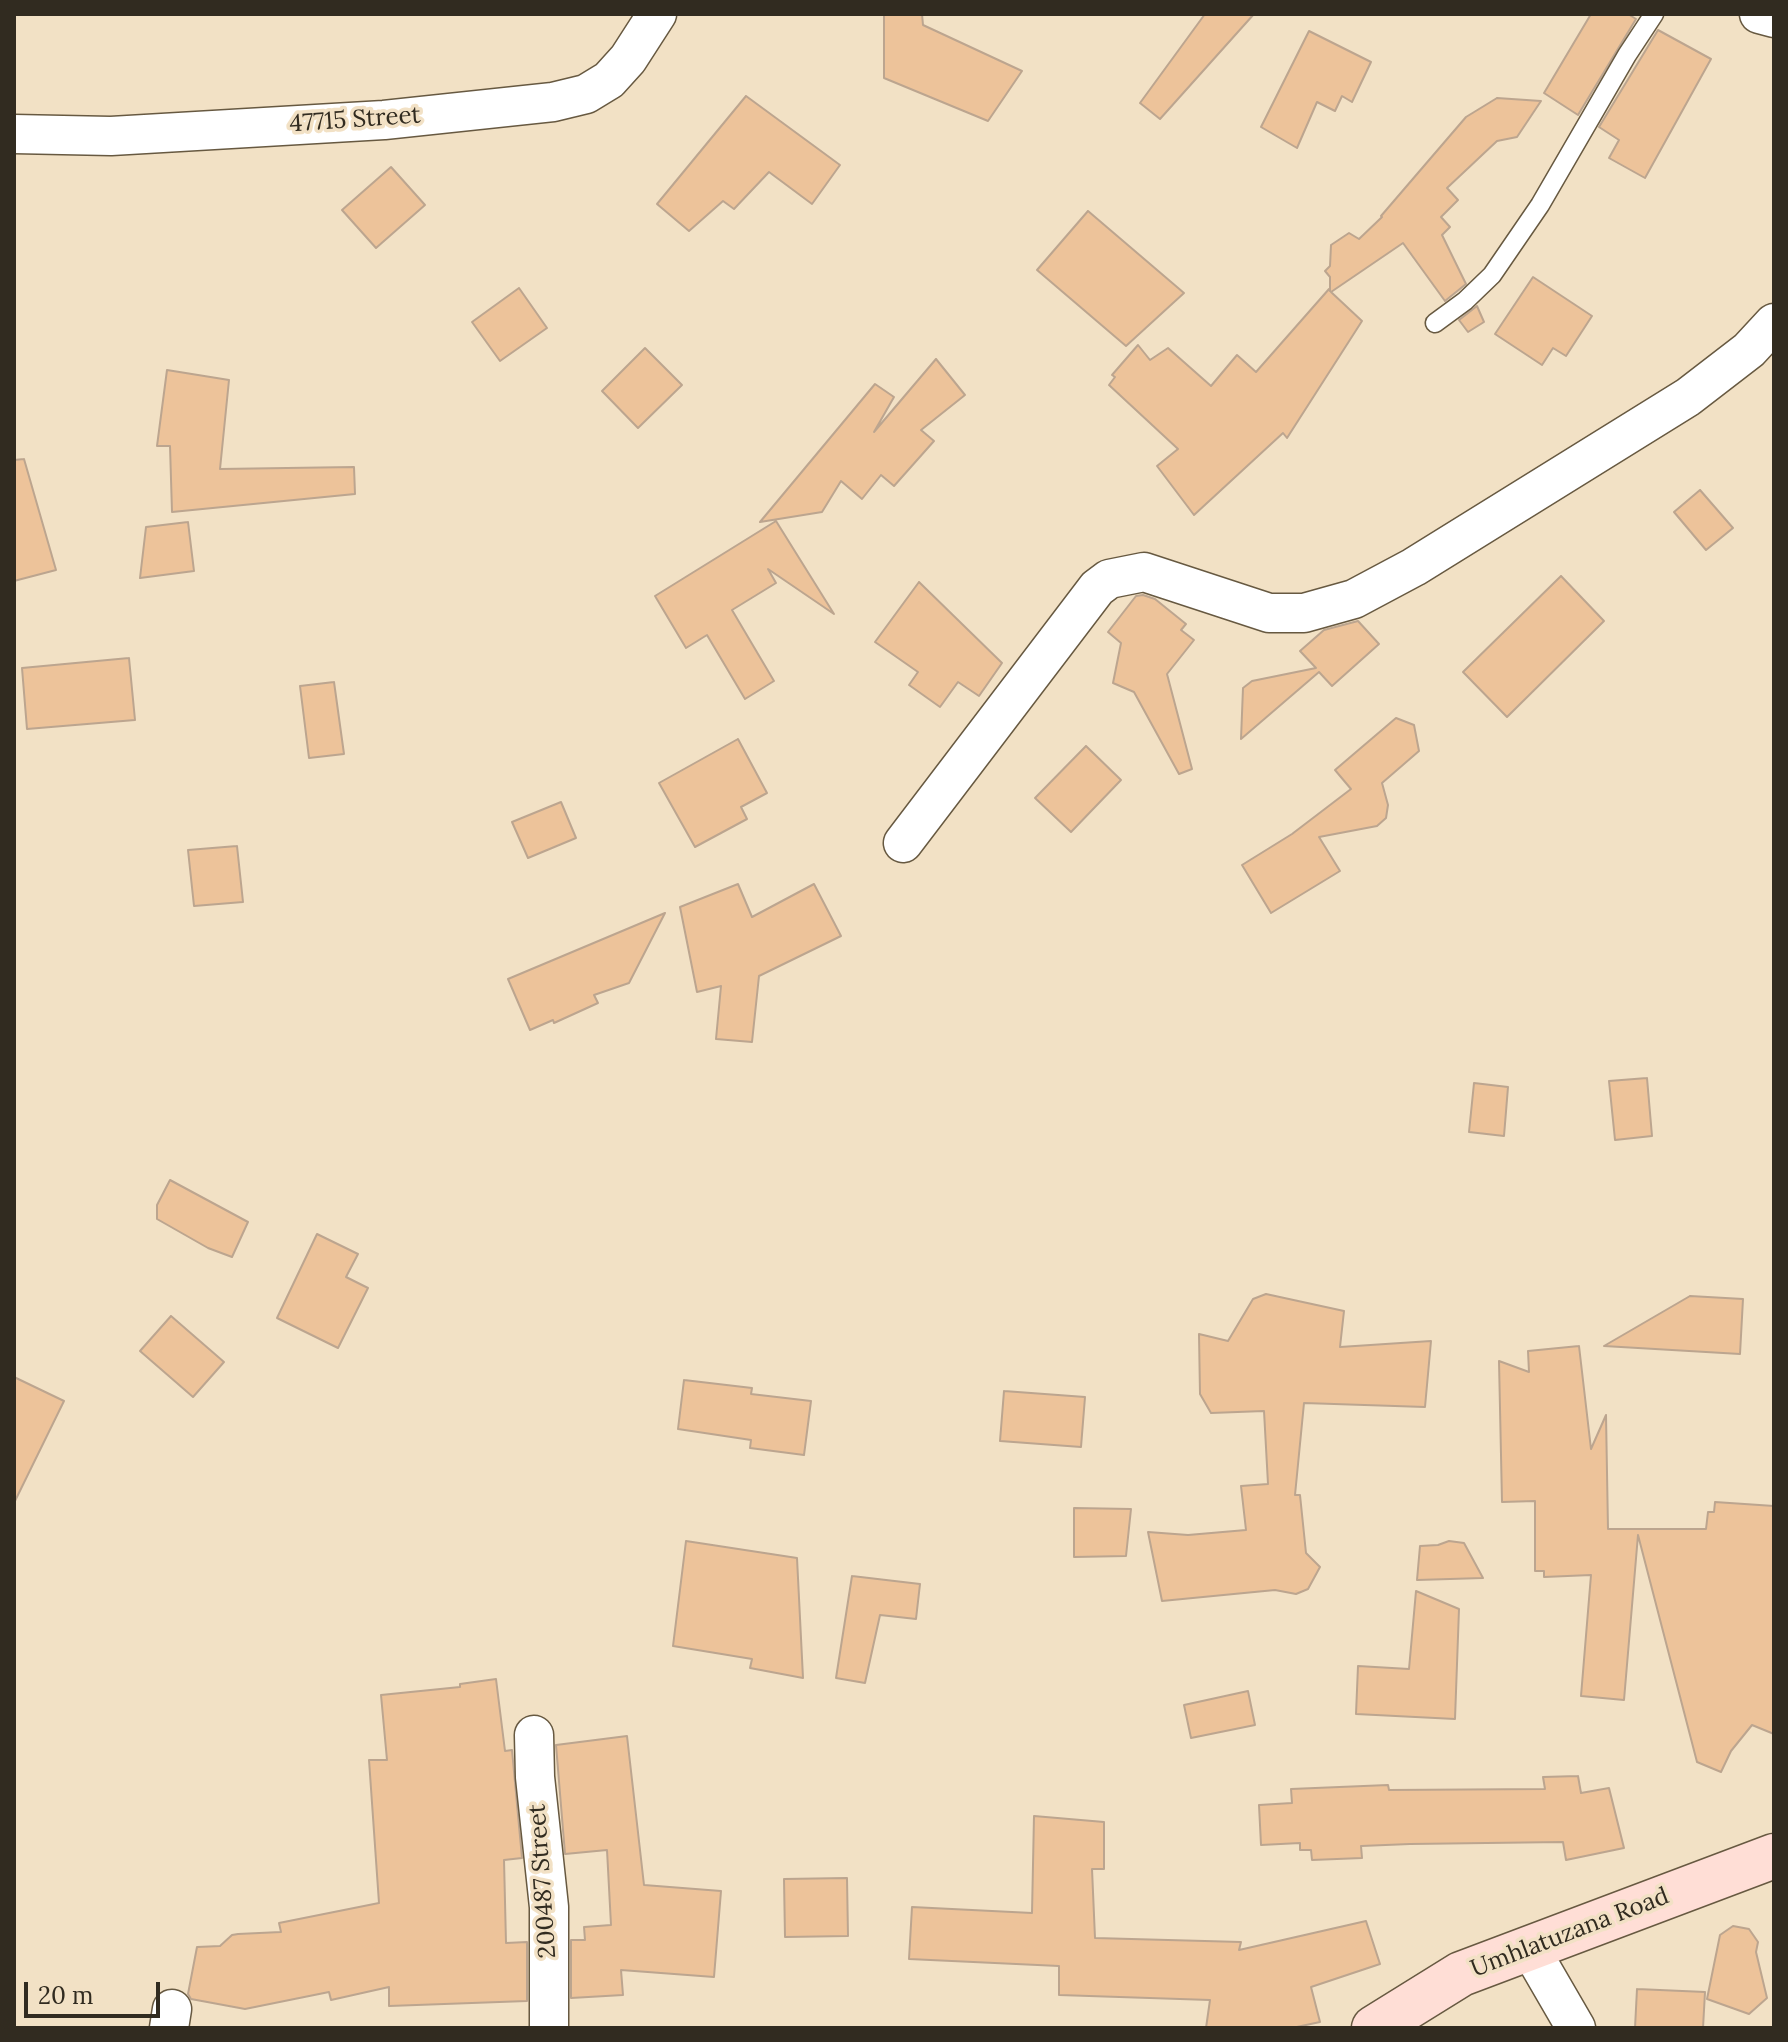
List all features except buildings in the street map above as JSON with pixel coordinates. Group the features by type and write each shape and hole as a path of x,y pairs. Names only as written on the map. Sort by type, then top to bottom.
{"street":[{"name":"47715 Street","path":"14,134 111,136 384,120 553,102 586,94 609,80 628,59 657,14"},
{"path":"1759,14 1774,18"},
{"path":"903,843 1097,588 1109,579 1144,572 1269,613 1304,613 1354,599 1414,567 1688,397 1749,350 1774,323"},
{"name":"200487 Street","path":"534,1735 535,1777 549,1907 549,2028"},
{"name":"Umhlatuzana Road","path":"1374,2028 1461,1974 1774,1856"},
{"path":"1529,1947 1576,2028"}],"lane":[{"path":"1435,323 1465,301 1492,275 1540,205 1654,14"}]}
